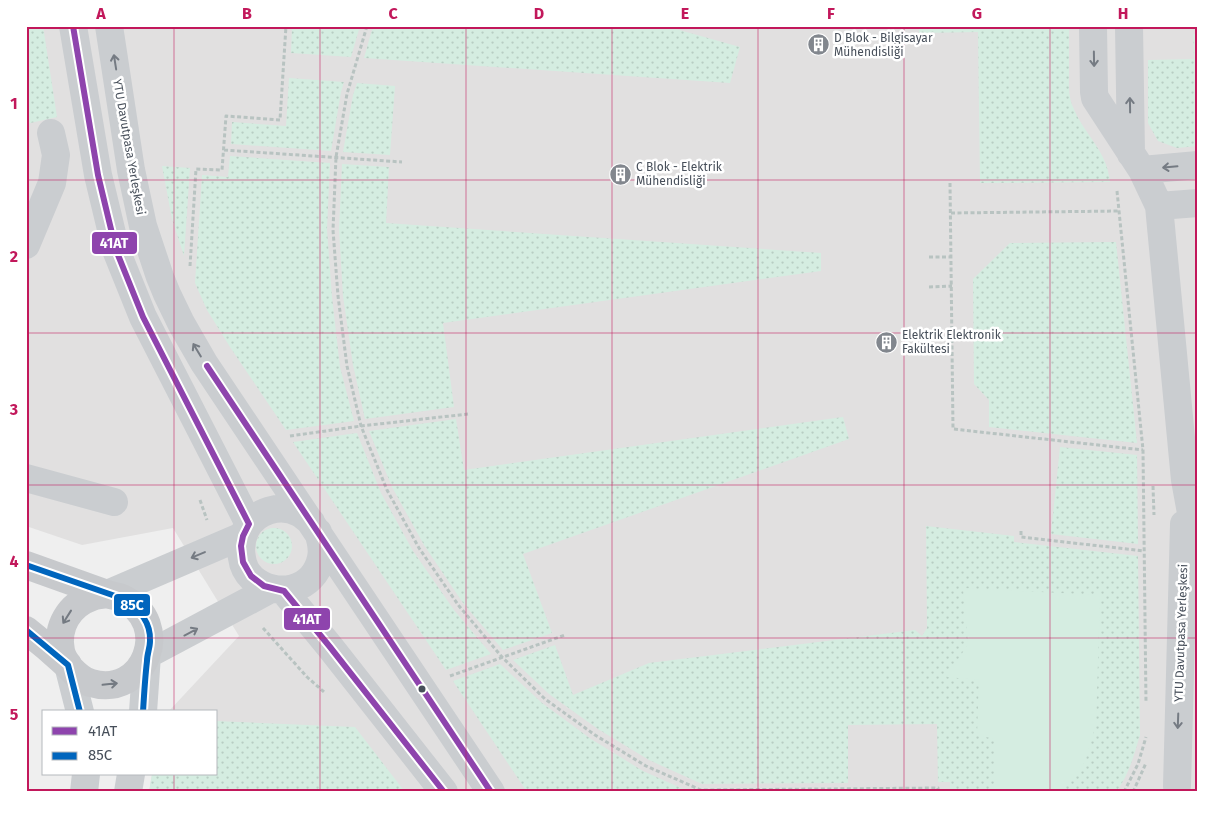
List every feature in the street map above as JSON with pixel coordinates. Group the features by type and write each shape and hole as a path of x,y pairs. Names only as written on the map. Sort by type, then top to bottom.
{"main road":[{"path":"26,565 121,598 133,605 142,615 148,628 150,641 148,655"},
{"path":"68,666 61,653 60,638 62,624 80,602 93,596 107,594"},
{"name":"YTU Davutpasa Yerleşkesi","path":"26,630 77,676 90,683 104,685 118,683 131,677 141,667 148,655"}],"street":[{"path":"74,26 98,175 116,250 143,317 220,470 246,530 240,550 242,564 249,575 259,584 277,590 330,647 444,792"},
{"name":"YTU Davutpasa Yerleşkesi","path":"109,26 143,226 160,277 181,323 204,363 491,792"},
{"name":"YTU Davutpasa Yerleşkesi","path":"1093,26 1095,98 1136,162 1159,206 1185,480 1198,551"},
{"name":"YTU Davutpasa Yerleşkesi","path":"1129,26 1136,162"},
{"path":"26,246 52,183 56,155 51,134"},
{"path":"1136,162 1198,165"},
{"path":"1159,206 1198,203"},
{"path":"26,478 114,502"},
{"name":"YTU Davutpasa Yerleşkesi","path":"1182,785 1185,480"},
{"name":"YTU Davutpasa Yerleşkesi","path":"107,594 246,530 259,515 272,509 286,509 299,513 314,527 322,545 321,558 316,570 308,580 297,587 277,590 148,655"},
{"path":"143,710 148,655"},
{"path":"68,666 79,710"},
{"path":"84,792 86,776"},
{"path":"128,792 131,776"}],"path":[{"path":"190,275 196,169 222,170 226,116 280,120 286,26"},
{"path":"367,26 348,94 336,157 333,230 338,296 347,366 361,426 387,490 418,548 459,606 502,658 546,699 595,734 646,766 702,791 938,788 938,792"},
{"path":"224,150 402,162"},
{"path":"950,183 953,429 1143,450"},
{"path":"1116,183 1143,450 1146,707"},
{"path":"951,213 1119,212"},
{"path":"929,256 951,257"},
{"path":"929,287 952,286"},
{"path":"283,437 468,414"},
{"path":"1153,483 1154,522"},
{"path":"1021,531 1021,537 1144,551"},
{"path":"444,678 565,635"},
{"path":"1149,742 1150,732"},
{"path":"1124,792 1138,764 1147,736"},
{"path":"1133,792 1147,760"}],"shaded area":[{"path":"26,26 1198,26 1198,792 149,792 152,776 218,776 218,710 170,710 239,636 173,528 82,545 26,526"}],"green space":[{"path":"26,26 43,26 57,117 26,124"},
{"path":"292,26 360,26 351,57 291,53"},
{"path":"374,26 665,26 740,47 730,83 364,58"},
{"path":"919,26 1069,26 1070,99 1083,126 1100,152 1108,171 1110,182 980,183 978,32 919,33"},
{"path":"1193,34 1198,34 1198,146 1177,148 1158,141 1148,123 1148,60 1194,59"},
{"path":"289,78 344,82 331,151 231,144 232,122 286,126"},
{"path":"357,83 395,86 390,155 343,152 353,95"},
{"path":"230,156 330,163 327,229 332,297 340,367 354,421 286,430 207,310 195,283 202,175 228,177"},
{"path":"342,164 389,167 386,223 821,253 821,271 443,323 454,407 365,419 353,365 343,296 339,229"},
{"path":"162,166 190,168 184,256 172,219"},
{"path":"1116,242 1137,443 989,427 989,400 974,384 973,279 1010,243"},
{"path":"843,417 849,439 523,554 552,633 503,650 463,603 424,545 392,487 369,431 456,419 464,470"},
{"path":"357,433 381,493 413,551 454,610 491,654 446,670 293,442"},
{"path":"1060,447 1137,455 1138,544 1051,534"},
{"path":"926,526 1014,536 1014,542 1138,556 1140,735 1128,772 1116,792 950,792 950,782 938,782 937,724 848,725 848,783 702,784 649,760 598,729 549,694 513,660 555,645 573,695 649,663 915,630 922,636 927,628"},
{"path":"274,528 281,529 287,533 291,539 291,553 287,559 281,563 274,564 267,563 261,559 257,553 256,546 257,539 261,533 267,529"},
{"path":"963,588 1100,595 1096,724 1085,762 1059,792 995,792 995,739 977,735 979,680 947,677 968,644"},
{"path":"500,664 542,703 591,739 643,771 690,792 527,792 453,681"},
{"path":"218,721 355,727 405,792 149,792 152,776 218,776"}],"transit line":[{"name":"41AT","path":"73,26 98,175 116,250 143,317 249,524 243,536 241,546 243,562 251,576 264,586 284,591 444,792"},
{"name":"41AT","path":"207,366 491,792"},
{"name":"85C","path":"26,565 121,598 142,615 150,634 143,710"},
{"name":"85C","path":"26,630 68,665 79,710"}],"place":[{"name":"D Blok - Bilgisayar Mühendisliği","path":"818,45"},
{"name":"C Blok - Elektrik Mühendisliği","path":"620,174"},
{"name":"Elektrik Elektronik Fakültesi","path":"886,342"}]}
